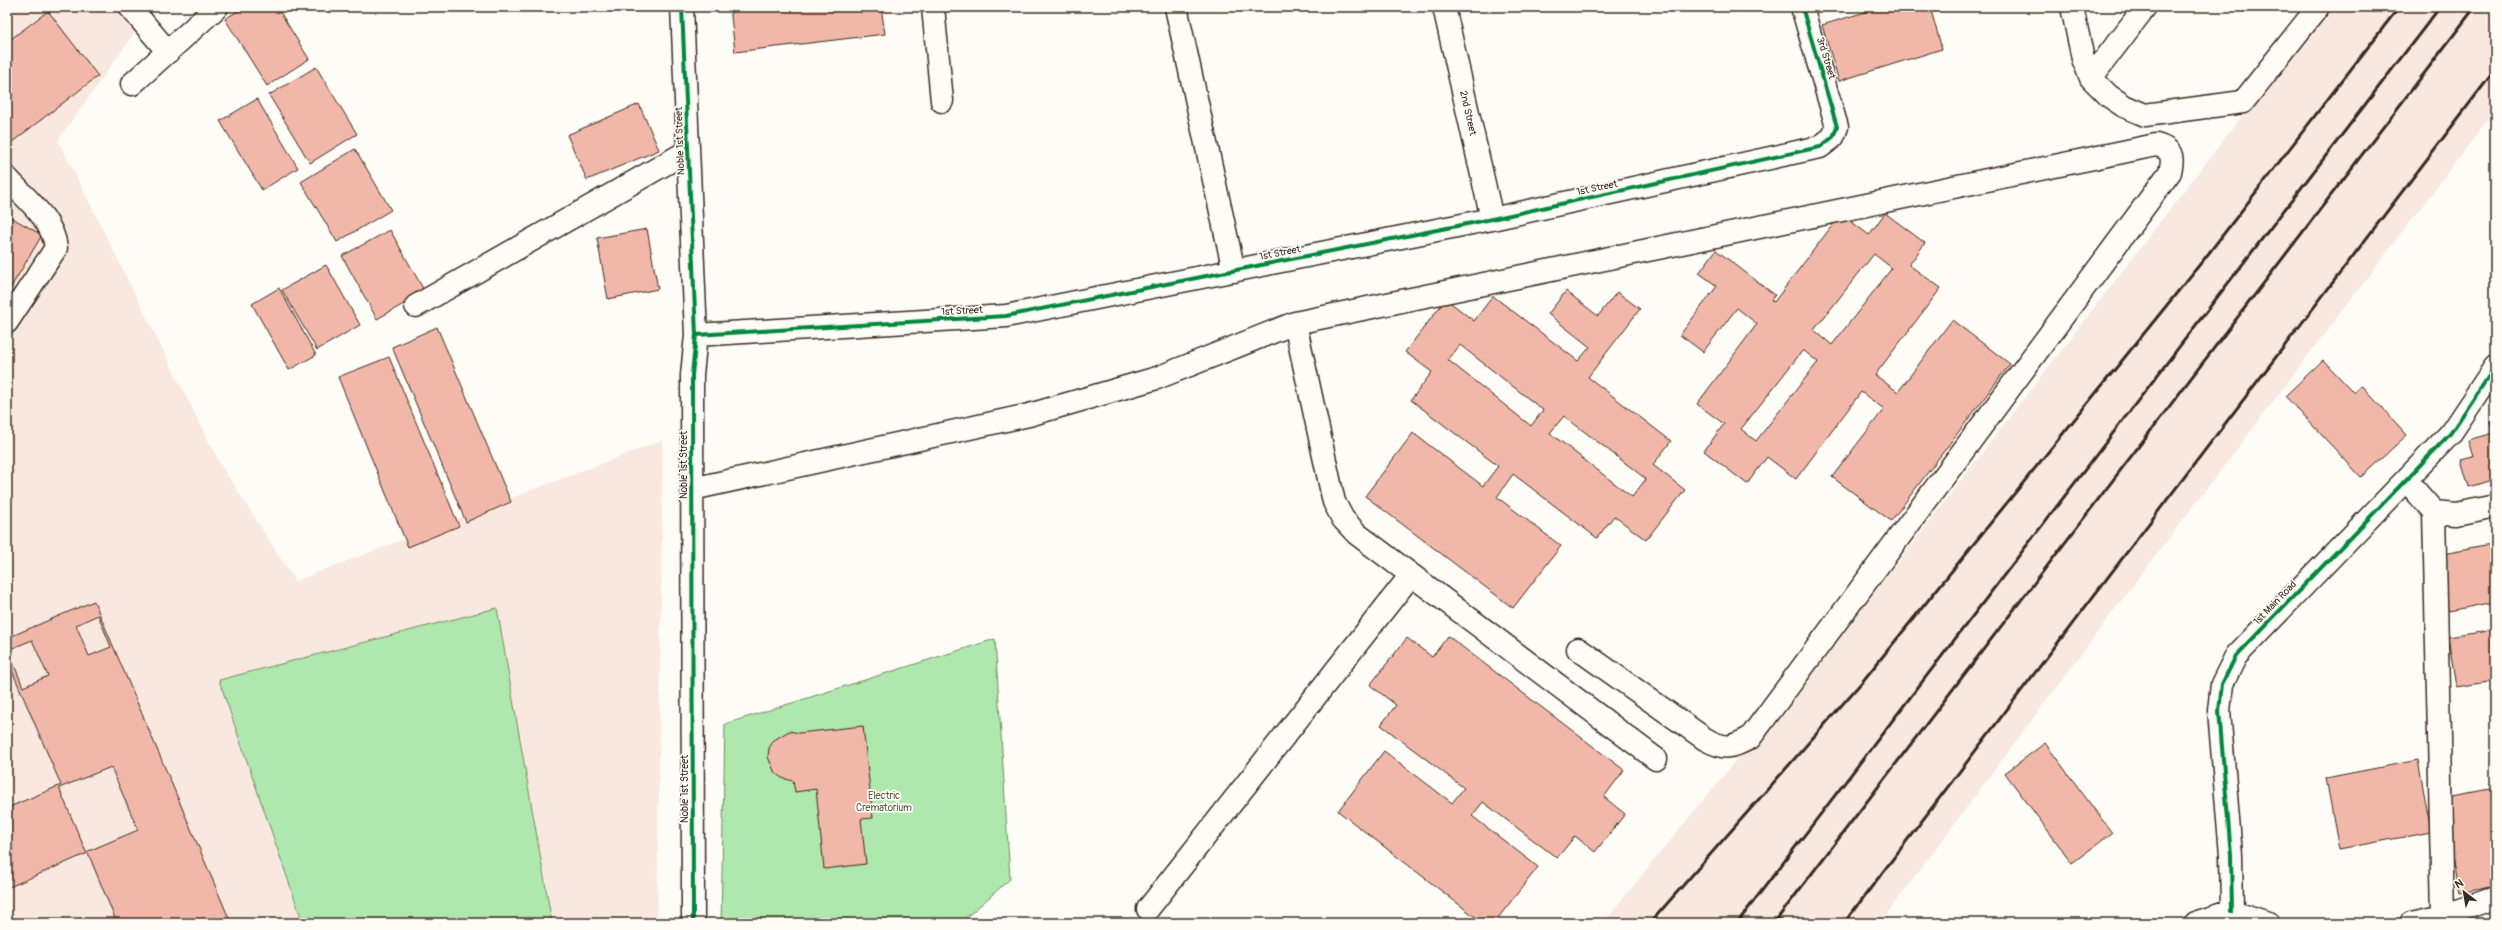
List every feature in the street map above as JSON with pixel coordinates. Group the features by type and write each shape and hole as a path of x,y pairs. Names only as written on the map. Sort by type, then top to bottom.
{"street":[{"path":"130,7 168,52"},
{"path":"132,84 217,7"},
{"name":"Noble 1st Street","path":"682,7 696,335 692,375 693,923"},
{"path":"933,7 942,101"},
{"path":"1176,7 1234,271"},
{"name":"2nd Street","path":"1444,7 1492,218"},
{"name":"3rd Street","path":"1802,7 1834,113"},
{"path":"2072,7 2083,60 2091,78 2110,96 2145,115 2243,102 2318,7"},
{"path":"2091,78 2145,7"},
{"name":"1st Street","path":"696,335 1006,316 1492,218 1820,147 1832,137 1837,127 1834,113"},
{"path":"692,489 1029,415 1157,378 1295,323 2156,145 2166,147 2171,153 2173,159 2170,172 1750,738 1732,747 1718,746 1705,739 1578,649"},
{"path":"416,306 688,151"},
{"path":"7,178 47,221 55,234 56,248 7,322"},
{"path":"1295,323 1334,502 1343,519 1357,534 1656,759"},
{"name":"1st Main Road","path":"2232,911 2231,855 2219,711 2222,684 2236,656 2450,434 2495,367"},
{"path":"2406,480 2434,512 2442,916"},
{"path":"2434,512 2457,514 2495,506"},
{"path":"1148,908 1411,575"},
{"path":"2411,923 2442,916 2495,898"},
{"path":"2195,923 2232,911 2268,923"}],"shaded area":[{"path":"7,7 153,7 58,140 219,462 295,581 663,440 657,923 7,923"},
{"path":"2326,7 2495,7 2495,110 2112,613 1880,923 1603,923 1901,558"}],"green space":[{"path":"497,608 552,923 303,923 219,680"},
{"name":"Electric Crematorium","path":"995,639 1010,879 960,923 721,923 725,724"}],"building":[{"path":"244,7 277,7 309,59 267,86 225,19"},
{"path":"730,7 881,7 885,34 735,52"},
{"path":"1882,7 1930,7 1942,49 1839,81 1822,25"},
{"path":"48,11 98,76 7,146 7,42"},
{"path":"316,67 357,134 310,163 269,95"},
{"path":"257,99 298,168 262,190 220,121"},
{"path":"639,104 659,150 587,180 567,135"},
{"path":"355,149 391,210 337,242 301,182"},
{"path":"1885,213 1925,243 1909,265 1941,288 1875,375 1898,392 1952,320 2010,364 1891,521 1832,477 1884,409 1861,392 1796,479 1767,457 1747,484 1704,451 1724,424 1697,404 1757,324 1737,308 1703,352 1680,335 1717,286 1699,273 1716,250 1775,295 1771,300 1774,302 1841,214 1869,235","holes":["1874,254 1892,268 1832,345 1814,330","1803,350 1818,362 1756,441 1741,429"]},
{"path":"7,215 42,235 7,294"},
{"path":"647,229 658,289 608,299 597,238"},
{"path":"390,230 425,292 377,319 342,256"},
{"path":"326,265 360,325 317,350 282,290"},
{"path":"279,288 316,355 289,370 252,304"},
{"path":"1566,291 1598,316 1617,292 1640,309 1588,377 1671,441 1653,465 1685,490 1646,540 1614,516 1597,538 1513,474 1497,497 1561,546 1513,608 1365,496 1413,433 1483,486 1498,466 1411,400 1432,372 1405,352 1446,299 1474,321 1493,296 1578,361 1590,347 1548,314","holes":["1460,345 1543,410 1531,426 1448,360","1564,416 1646,479 1632,497 1550,433"]},
{"path":"437,327 511,502 466,522 392,347"},
{"path":"389,357 459,526 408,547 338,377"},
{"path":"2323,360 2354,393 2361,385 2407,435 2361,477 2285,396"},
{"path":"2495,420 2495,479 2469,487 2461,460 2473,457 2468,440 2493,433 2490,422"},
{"path":"2495,544 2495,602 2448,611 2438,555"},
{"path":"94,601 231,923 117,923 88,853 7,888 7,808 61,785 7,659 7,638","holes":["98,615 111,647 89,656 76,625","32,640 48,676 23,687 8,650","111,767 138,830 86,852 59,788"]},
{"path":"2495,630 2495,681 2456,687 2448,637"},
{"path":"1448,636 1624,770 1604,797 1625,814 1595,852 1575,836 1557,858 1483,802 1472,816 1538,867 1494,923 1483,923 1338,811 1384,751 1452,803 1464,788 1381,725 1396,705 1370,685 1407,638 1432,657"},
{"path":"863,726 873,818 861,819 866,864 824,869 816,789 795,792 793,781 782,778 775,773 768,757 769,748 774,740 789,731 799,733"},
{"path":"2045,743 2112,833 2072,863 2005,773"},
{"path":"2418,760 2431,832 2339,849 2326,778"},
{"path":"2495,788 2495,886 2460,893 2442,798"}],"railway":[{"path":"1650,923 1862,682 2205,258 2399,7"},
{"path":"1737,923 2440,7"},
{"path":"1774,923 2475,7"},
{"path":"1844,923 2495,70"}],"cycle path":[{"path":"682,7 696,335 692,375 693,923"},
{"path":"696,335 1006,316 1492,219 1820,147 1833,137 1837,127 1802,7"},
{"path":"2232,911 2231,855 2219,711 2222,684 2236,656 2450,434 2495,367"}]}
